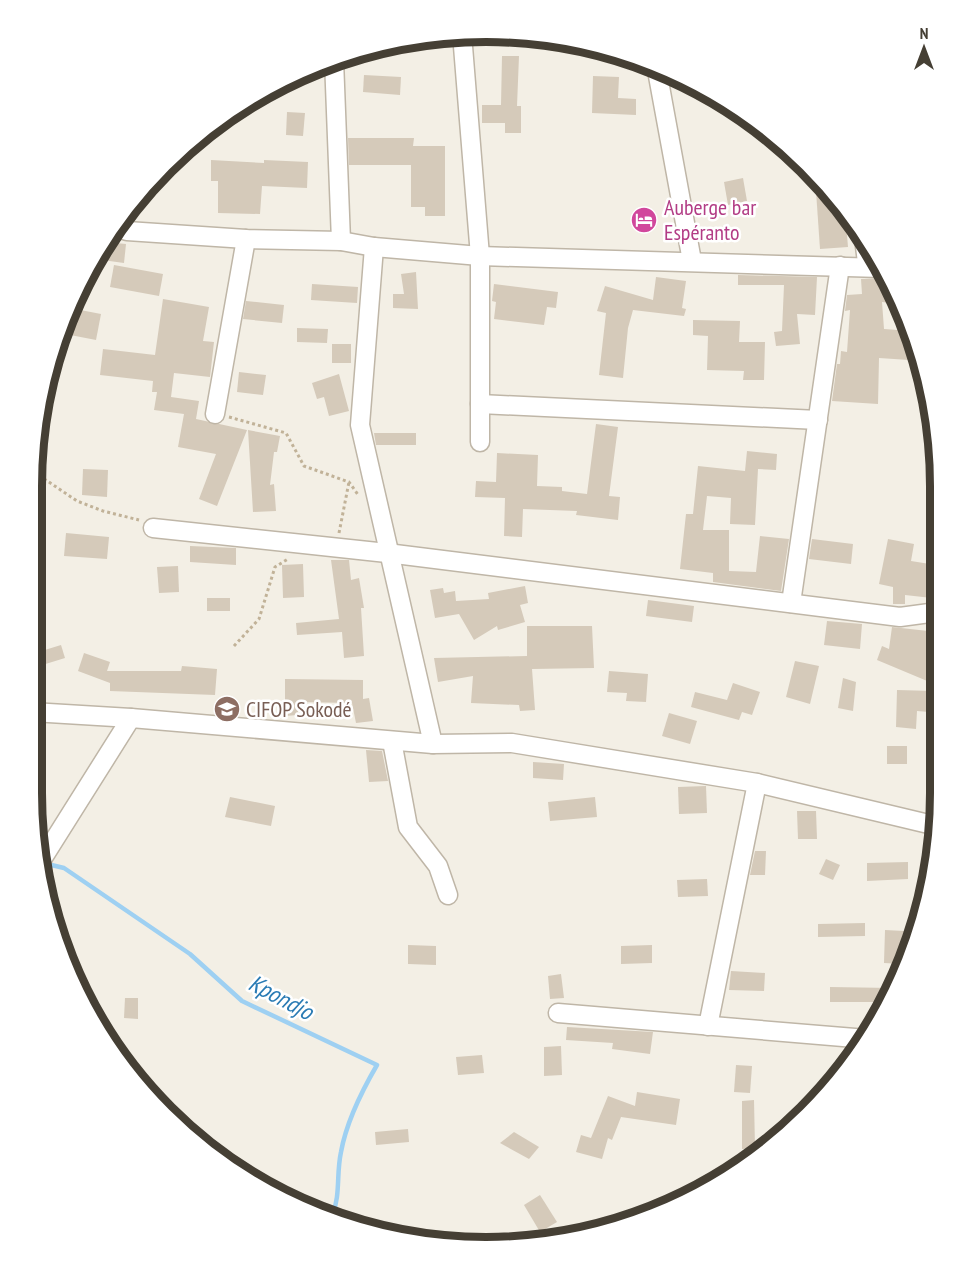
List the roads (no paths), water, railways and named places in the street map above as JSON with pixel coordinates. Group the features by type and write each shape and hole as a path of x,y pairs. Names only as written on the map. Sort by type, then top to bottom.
{"street":[{"path":"463,43 480,256 480,442"},
{"path":"334,69 341,241"},
{"path":"658,77 692,261"},
{"path":"124,230 246,239 341,241 374,247 480,256 872,268"},
{"path":"215,414 246,239"},
{"path":"374,247 360,425 387,553 433,744"},
{"path":"792,603 840,266"},
{"path":"480,404 818,420"},
{"path":"153,528 387,553 900,617 930,613"},
{"path":"42,713 433,744 512,743 757,783 929,824"},
{"path":"46,851 131,718"},
{"path":"392,741 408,827 438,866 448,896"},
{"path":"708,1026 757,783"},
{"path":"558,1013 856,1038"}],"waterway":[{"name":"Kpondjo","path":"48,864 64,868 190,954 242,1001 377,1065 356,1107 343,1141 334,1210"}],"place":[{"name":"Auberge bar Espéranto","path":"644,220"},
{"name":"CIFOP Sokodé","path":"227,709"}]}
